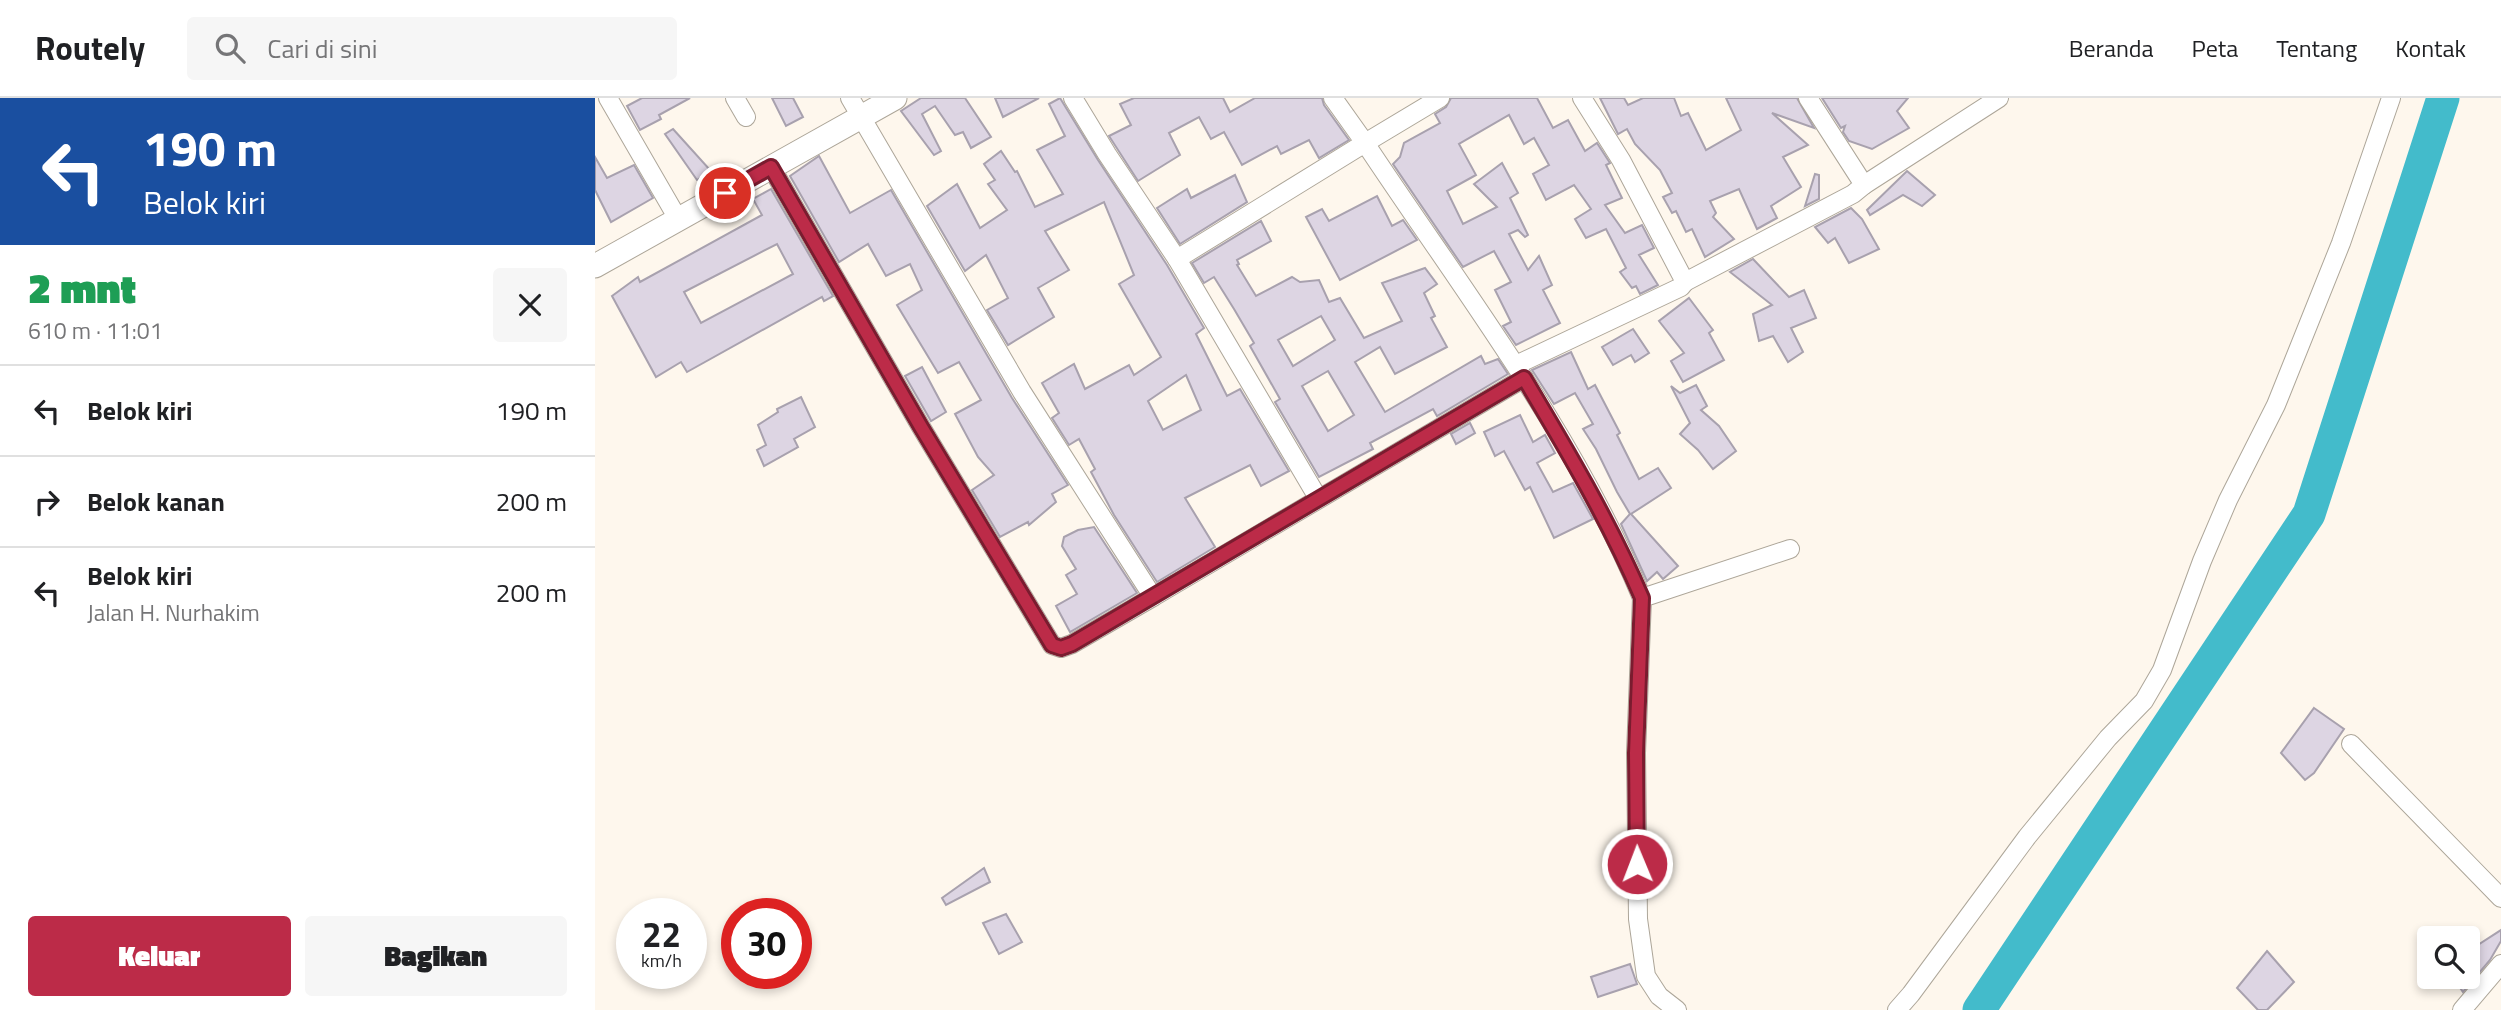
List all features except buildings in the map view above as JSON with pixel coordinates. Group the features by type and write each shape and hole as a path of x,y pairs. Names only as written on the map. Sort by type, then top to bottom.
{"main road":[{"path":"595,266 771,167 856,107 895,98"}],"street":[{"path":"608,98 678,219"},
{"path":"735,98 746,117"},
{"path":"1073,98 1107,155 1177,259 1318,498"},
{"path":"1333,98 1520,371 1587,485 1635,579 1642,598 1636,753 1638,919 1646,976 1659,996 1677,1010"},
{"path":"1177,259 1440,98"},
{"path":"1582,98 1628,172 1685,282"},
{"path":"1808,98 1864,185"},
{"path":"771,167 921,427 1052,645 1061,648 1153,597 1318,498 1520,371 1853,194 1999,98"},
{"path":"1897,1010 2027,837 2108,738 2144,701 2162,670 2202,561 2228,500 2276,405 2341,243 2391,98"},
{"path":"856,107 1022,392 1153,597"},
{"path":"1642,598 1790,549"},
{"path":"2351,744 2501,898"},
{"path":"2470,1007 2501,964"}],"waterway":[{"path":"1979,1010 2309,514 2443,98"}],"route":[{"path":"725,193 771,167 921,427 1052,645 1061,648 1524,378 1587,485 1642,598 1636,753 1637,864"}]}
